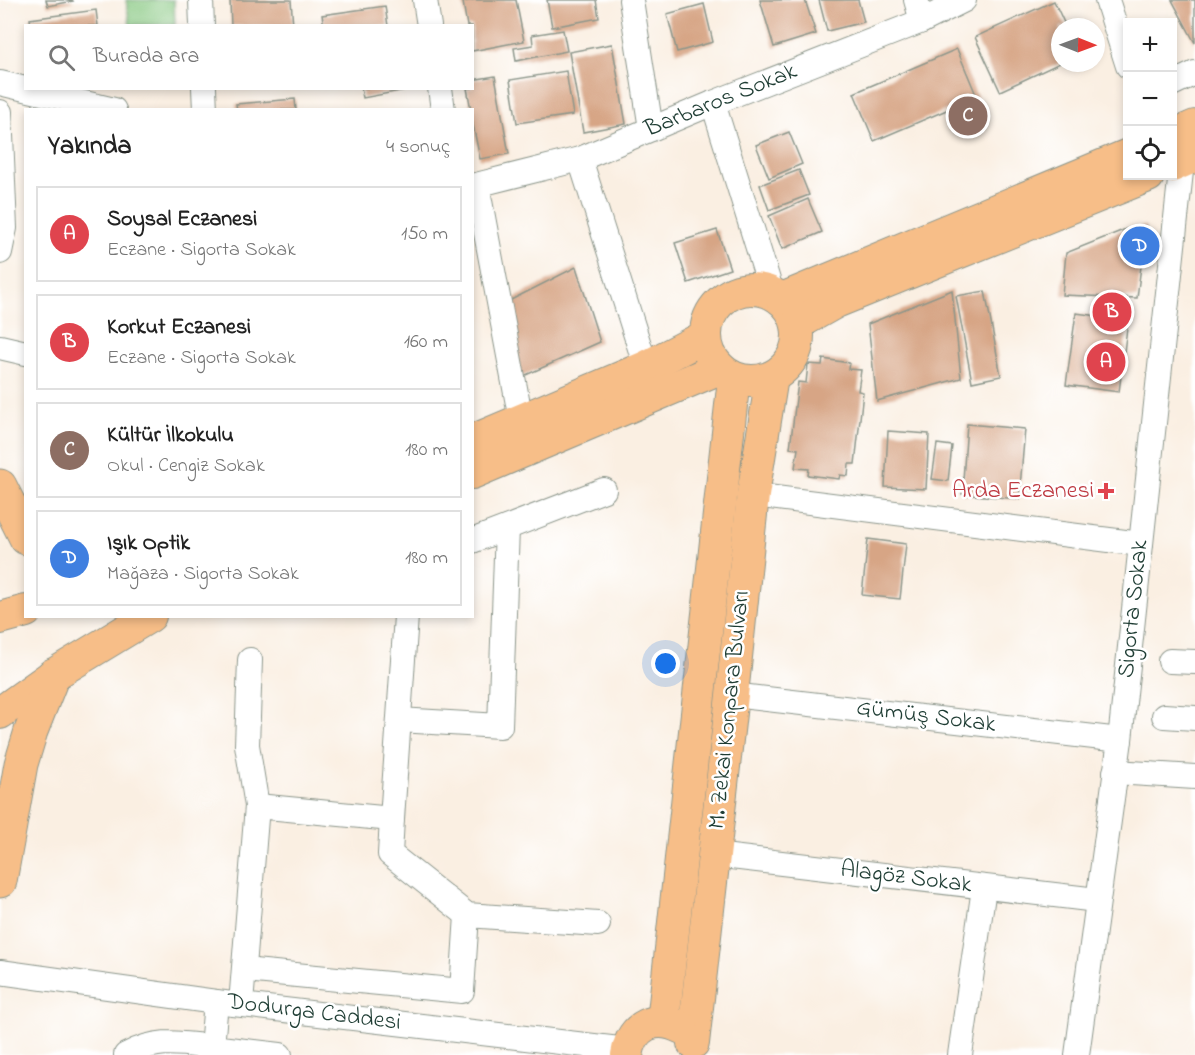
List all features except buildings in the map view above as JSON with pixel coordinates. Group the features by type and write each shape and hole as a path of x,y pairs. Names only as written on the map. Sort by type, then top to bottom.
{"highway":[{"path":"0,486 24,534"},
{"path":"0,880 21,764 53,675"}],"main road":[{"path":"1181,155 1195,126"},
{"path":"784,306 1123,157"},
{"path":"784,306 836,302 1138,180"},
{"path":"757,289 784,306 798,340 794,355 785,368 772,377 759,381 746,381 727,373 712,359 706,336 708,321 716,307 727,296 741,290 757,289"},
{"path":"474,440 646,367 706,336"},
{"path":"474,472 727,373"},
{"name":"M. Zekai Konpara Bulvarı","path":"663,1022 727,373"},
{"name":"M. Zekai Konpara Bulvarı","path":"694,1049 753,495 772,377"},
{"path":"0,618 24,612"},
{"path":"0,713 53,675 147,618"},
{"path":"628,1053 634,1035 641,1028 651,1023 663,1022 673,1023 682,1028 689,1036 694,1049"}],"street":[{"path":"201,0 202,24"},
{"path":"425,0 429,24"},
{"path":"631,0 651,129"},
{"name":"Barbaros Sokak","path":"475,185 580,159 713,103 919,11 964,0"},
{"path":"1107,0 1123,50"},
{"path":"1177,82 1195,73"},
{"path":"0,82 24,88"},
{"path":"33,90 106,108"},
{"path":"204,90 205,108"},
{"path":"440,90 443,108"},
{"path":"713,103 784,306"},
{"path":"0,112 15,230 0,252"},
{"name":"Sigorta Sokak","path":"1077,1055 1120,740 1181,155"},
{"path":"580,159 646,367"},
{"path":"475,185 521,420"},
{"path":"0,347 24,353"},
{"path":"474,540 604,490"},
{"path":"753,495 1140,544"},
{"path":"399,720 500,726 507,528"},
{"path":"405,618 390,854 467,915 598,924"},
{"path":"241,1004 257,806 247,745 250,660"},
{"path":"1170,661 1195,662"},
{"name":"Gümüş Sokak","path":"732,694 1120,740"},
{"path":"1164,716 1195,718"},
{"path":"1115,772 1195,777"},
{"path":"257,806 392,819"},
{"name":"Alagöz Sokak","path":"714,855 1097,900"},
{"path":"960,1055 984,888"},
{"path":"244,970 462,991 467,915"},
{"name":"Dodurga Caddesi","path":"0,972 216,1002 628,1053"},
{"path":"212,1047 216,1002"},
{"path":"126,1055 153,1044 171,1042 270,1054"}],"green space":[{"path":"126,0 174,0 175,24 130,24"}],"place":[{"name":"Kültür İlkokulu","path":"968,116"},
{"name":"Işık Optik","path":"1140,246"},
{"name":"Korkut Eczanesi","path":"1112,312"},
{"name":"Soysal Eczanesi","path":"1106,362"},
{"name":"Arda Eczanesi","path":"1106,491"}]}
